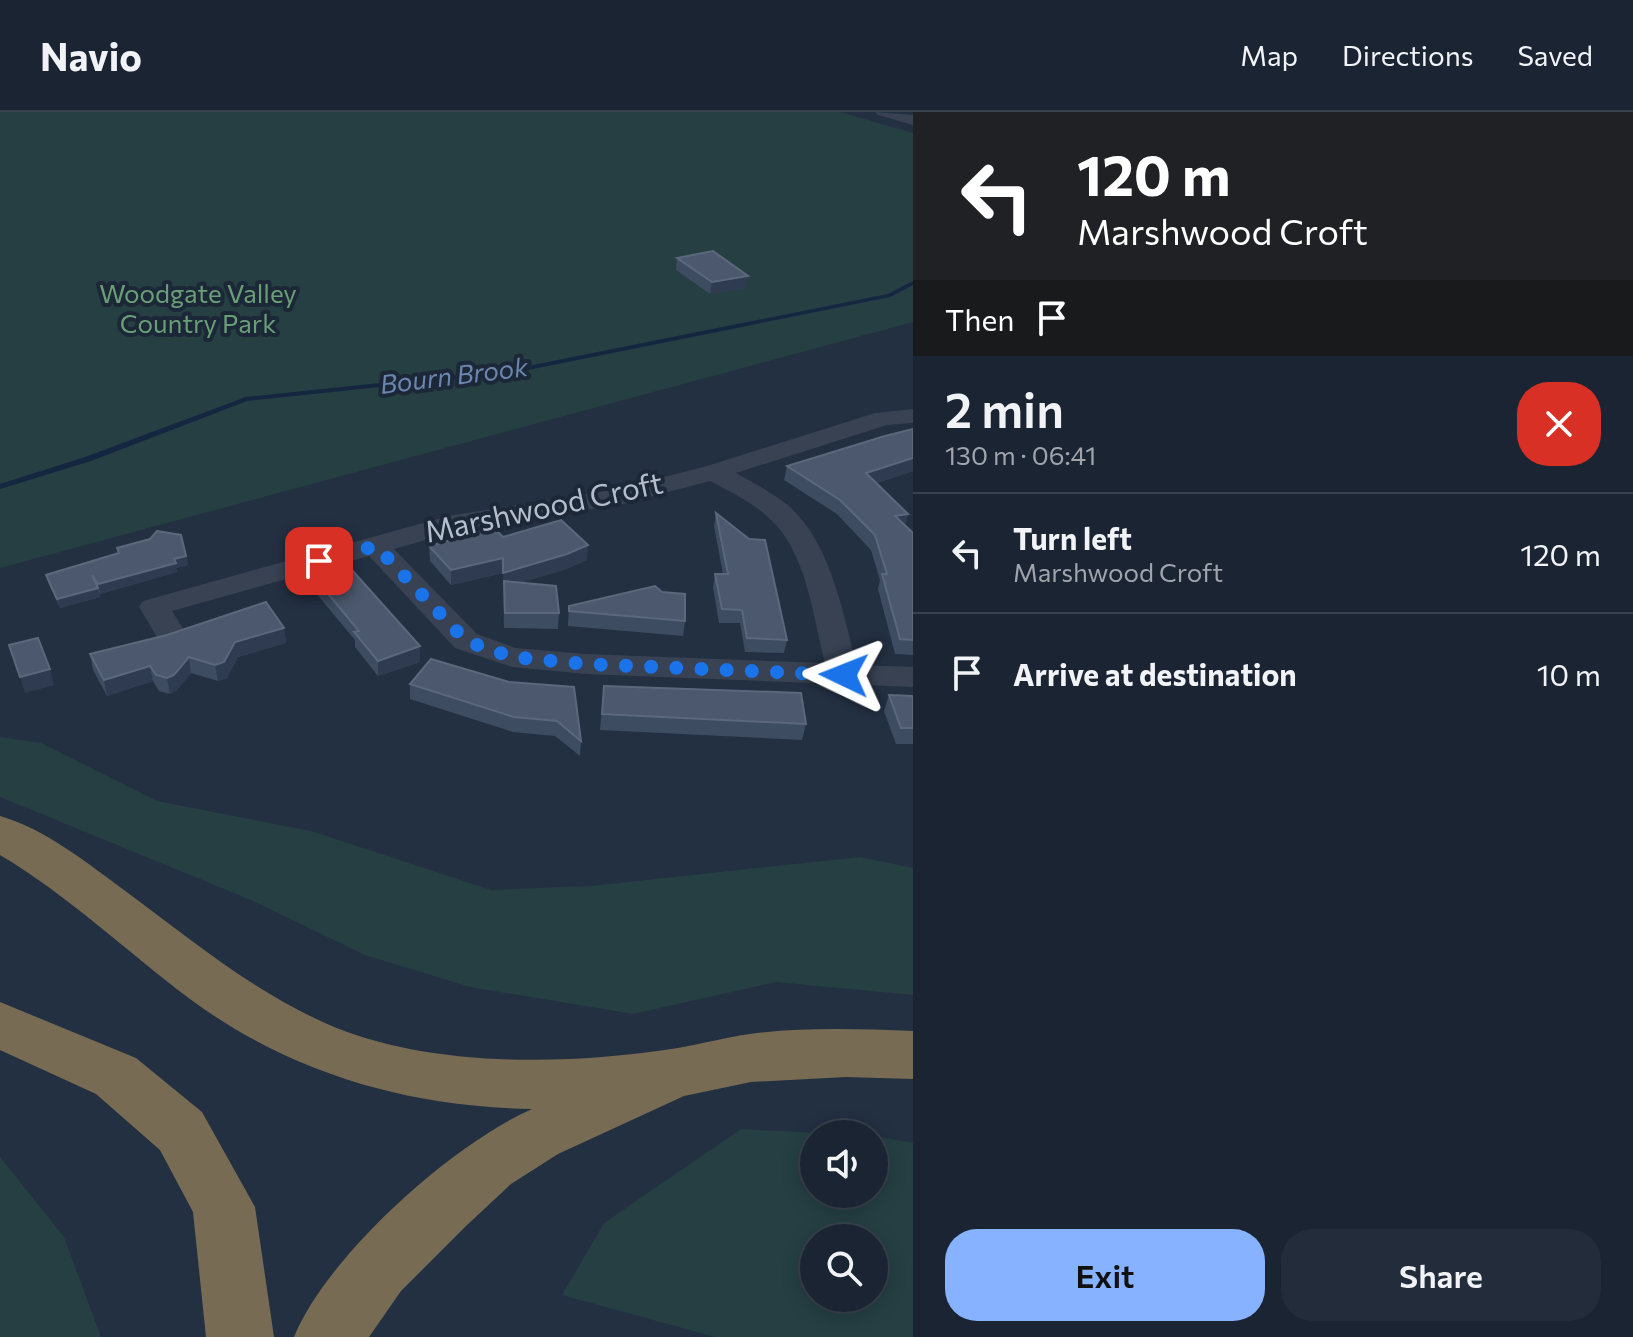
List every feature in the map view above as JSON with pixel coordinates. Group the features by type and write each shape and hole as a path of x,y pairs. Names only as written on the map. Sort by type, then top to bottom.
{"highway":[{"path":"0,833 95,895 236,1003 285,1032 351,1060 421,1075 546,1085 676,1073 751,1058 846,1053 913,1055"},
{"path":"0,1025 116,1076 181,1131 224,1207 240,1337"},
{"path":"328,1337 378,1268 489,1164 537,1135 676,1073"}],"street":[{"path":"883,112 913,120"},
{"name":"Marshwood Croft","path":"168,630 154,607 458,522 623,496 714,472 884,418 913,416"},
{"path":"714,472 753,494 786,519 807,551 844,675"},
{"path":"376,546 466,641 512,657 586,664 913,677"}],"green space":[{"name":"Woodgate Valley Country Park","path":"0,112 840,112 913,133 913,322 0,568"},
{"path":"0,737 41,743 157,801 311,831 491,890 591,886 860,857 913,868 913,995 776,982 633,1014 470,987 365,955 251,900 0,797"},
{"path":"741,1129 800,1132 800,1208 888,1208 888,1139 913,1143 913,1337 715,1337 562,1295 604,1223"},
{"path":"0,1157 64,1237 101,1337 0,1337"}],"building":[{"path":"713,251 748,276 712,282 677,258"},
{"path":"913,429 913,458 866,473 908,514 895,516 913,533 913,640 900,639 882,574 887,574 875,535 840,500 787,466"},
{"path":"716,513 749,539 765,540 787,640 747,638 742,610 722,609 715,574 728,574"},
{"path":"561,520 588,545 503,573 503,558 451,570 429,546 494,528 503,537"},
{"path":"157,531 181,535 186,556 174,559 176,563 98,584 92,575 98,588 57,599 46,575 119,553 117,548 150,539"},
{"path":"343,560 420,646 378,661 354,632 359,631 309,571"},
{"path":"504,581 556,586 559,613 505,613"},
{"path":"655,586 662,592 685,594 685,621 569,611 569,606"},
{"path":"266,602 284,628 235,642 224,662 215,665 189,657 174,675 167,678 156,675 150,666 104,680 90,654 167,635"},
{"path":"38,638 50,669 20,677 9,645"},
{"path":"431,659 509,682 574,687 581,741 557,721 514,717 410,684"},
{"path":"604,686 801,693 806,724 602,714"},
{"path":"889,695 913,696 913,728 901,728"}],"waterway":[{"name":"Bourn Brook","path":"0,487 88,459 246,399 513,371 890,295 913,283"}],"route":[{"path":"319,561 376,546 466,641 512,657 586,664 844,675"}]}
